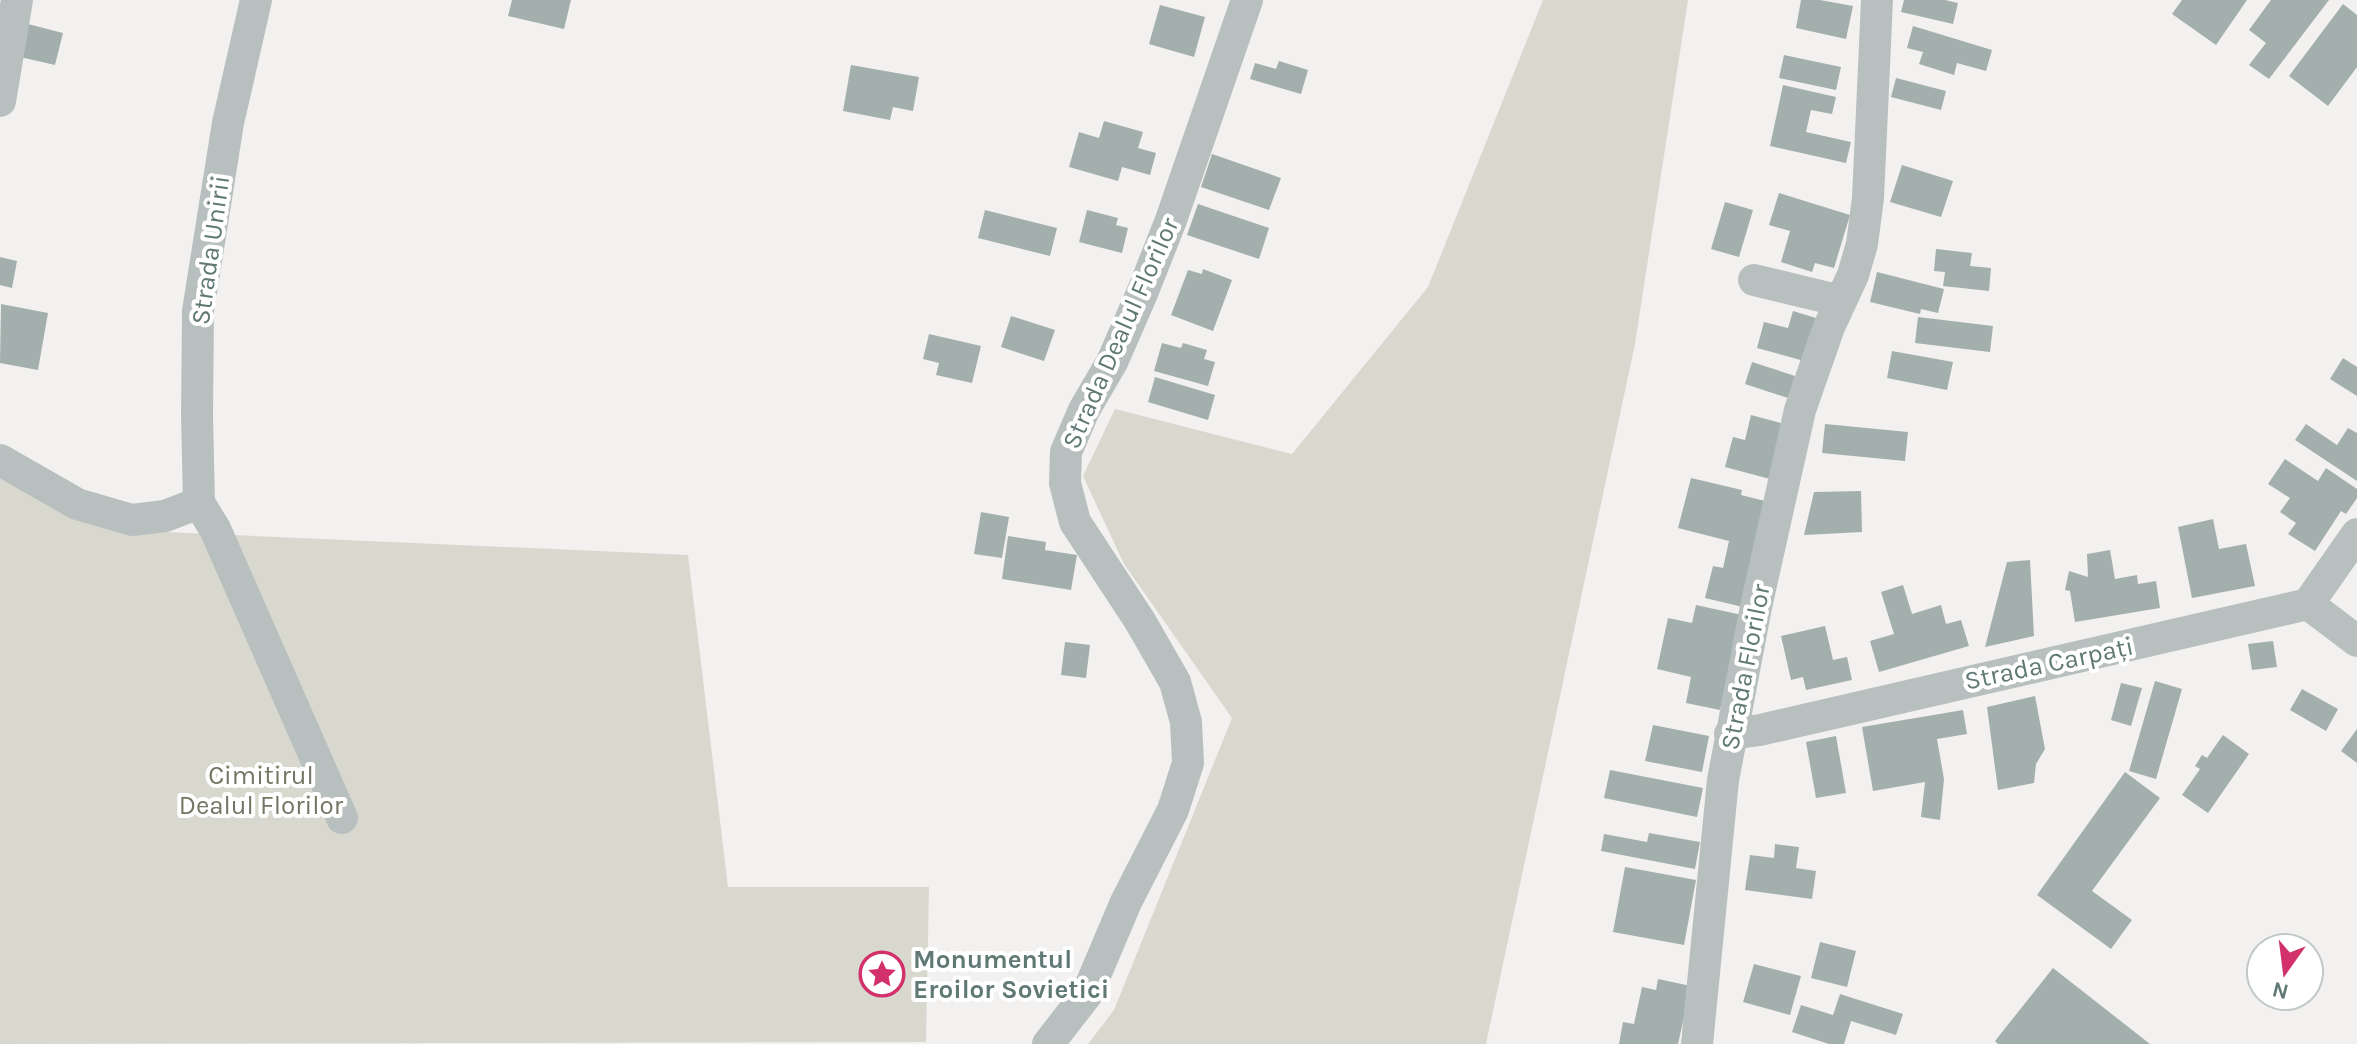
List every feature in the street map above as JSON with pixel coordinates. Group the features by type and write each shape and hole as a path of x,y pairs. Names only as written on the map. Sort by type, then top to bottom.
{"street":[{"path":"0,101 17,0"},
{"name":"Strada Unirii","path":"199,503 198,311 228,123 256,0"},
{"name":"Strada Dealul Florilor","path":"1048,1044 1087,994 1126,902 1173,810 1188,763 1186,722 1175,682 1140,621 1075,522 1065,483 1066,452 1084,410 1112,362 1143,291 1171,220 1247,0"},
{"name":"Strada Florilor","path":"1697,1044 1730,734 1800,410 1813,370 1853,275 1862,244 1868,198 1877,0"},
{"path":"1754,280 1841,301"},
{"path":"0,460 77,504 132,520 165,516 199,503 215,529 342,818"},
{"path":"2357,534 2308,604 2357,641"},
{"name":"Strada Carpați","path":"1730,734 1760,730 2308,604"}],"green space":[{"path":"1543,0 1688,0 1635,344 1486,1044 1088,1044 1114,1010 1232,718 1124,564 1083,476 1115,409 1292,454 1428,287"},
{"name":"Cimitirul Dealul Florilor","path":"0,479 120,530 688,555 728,887 929,887 926,1042 0,1044"}],"building":[{"path":"512,0 571,0 564,29 508,16"},
{"path":"1801,0 1853,6 1846,39 1796,28"},
{"path":"1904,0 1958,3 1953,24 1901,12"},
{"path":"2182,0 2247,0 2216,45 2172,14"},
{"path":"2271,0 2329,0 2269,79 2249,65 2266,43 2249,30"},
{"path":"2343,4 2357,15 2357,67 2328,106 2289,76"},
{"path":"1160,5 1205,17 1194,57 1149,44"},
{"path":"28,24 63,33 55,65 20,57"},
{"path":"1913,26 1992,50 1986,71 1957,63 1954,75 1919,64 1923,52 1907,48"},
{"path":"1784,55 1841,67 1836,90 1779,78"},
{"path":"1279,61 1308,70 1301,94 1250,79 1255,63 1276,69"},
{"path":"851,65 919,77 913,111 893,107 890,120 843,111"},
{"path":"1896,78 1946,91 1941,110 1891,97"},
{"path":"1783,85 1836,97 1832,114 1811,110 1806,132 1851,142 1846,163 1770,146"},
{"path":"1104,121 1143,132 1138,148 1156,153 1150,175 1122,167 1118,181 1069,167 1079,132 1099,138"},
{"path":"1212,154 1281,178 1269,210 1201,187"},
{"path":"1902,165 1953,181 1941,217 1890,202"},
{"path":"1779,193 1850,215 1834,268 1815,263 1812,272 1781,262 1790,231 1769,225"},
{"path":"1725,202 1753,210 1739,257 1711,249"},
{"path":"1198,204 1269,228 1259,259 1187,235"},
{"path":"985,210 1057,228 1050,256 978,238"},
{"path":"1087,210 1118,218 1116,225 1128,228 1122,253 1079,242"},
{"path":"1936,249 1972,253 1970,266 1991,268 1989,291 1943,286 1945,272 1934,271"},
{"path":"0,257 17,261 12,288 0,285"},
{"path":"1203,269 1232,280 1213,331 1171,315 1188,270 1202,274"},
{"path":"1877,272 1944,289 1938,313 1921,309 1920,314 1870,302"},
{"path":"1,304 48,313 38,370 0,363"},
{"path":"1793,311 1816,318 1804,361 1757,348 1764,322 1788,328"},
{"path":"1011,316 1055,330 1044,361 1001,347"},
{"path":"1918,317 1993,326 1990,352 1915,343"},
{"path":"929,334 981,346 972,383 936,375 939,363 923,359"},
{"path":"1162,343 1181,348 1183,343 1207,350 1204,359 1215,362 1208,386 1154,371"},
{"path":"1892,351 1953,362 1947,390 1887,378"},
{"path":"2343,358 2357,367 2357,396 2330,379"},
{"path":"1752,362 1795,376 1788,398 1745,384"},
{"path":"1155,377 1215,395 1208,420 1148,402"},
{"path":"1751,415 1785,424 1770,479 1725,467 1733,437 1745,440"},
{"path":"1825,424 1908,432 1905,461 1822,453"},
{"path":"2306,424 2337,445 2348,428 2357,433 2357,481 2295,440"},
{"path":"2285,459 2318,481 2326,468 2357,489 2357,498 2346,514 2341,511 2315,551 2288,534 2296,523 2280,512 2290,498 2268,484"},
{"path":"1691,478 1742,490 1741,495 1769,502 1743,607 1705,598 1713,566 1723,568 1729,541 1678,528"},
{"path":"1861,491 1862,532 1804,535 1814,492"},
{"path":"981,512 1009,517 1002,558 974,554"},
{"path":"2213,519 2219,549 2246,544 2255,586 2192,598 2178,527"},
{"path":"1008,536 1046,542 1045,550 1077,555 1071,590 1002,579"},
{"path":"2110,550 2115,579 2137,575 2138,584 2156,581 2160,608 2075,622 2070,591 2065,590 2069,571 2088,577 2087,554"},
{"path":"2030,560 2034,636 1985,647 2007,562"},
{"path":"1903,585 1912,614 1941,605 1946,624 1961,620 1969,646 1879,672 1870,641 1894,634 1881,592"},
{"path":"1696,605 1742,615 1720,710 1686,703 1691,677 1657,669 1668,618 1692,623"},
{"path":"1825,626 1833,660 1847,657 1852,680 1806,690 1803,677 1791,680 1781,636"},
{"path":"2273,641 2277,667 2252,670 2248,644"},
{"path":"1065,642 1090,645 1086,678 1061,675"},
{"path":"2155,681 2182,689 2156,779 2129,771"},
{"path":"2121,683 2142,688 2131,726 2111,720"},
{"path":"2302,689 2338,709 2326,731 2290,710"},
{"path":"2035,696 2045,749 2036,764 2034,783 1998,790 1987,707"},
{"path":"1963,710 1967,734 1937,739 1944,779 1940,820 1921,817 1925,782 1873,791 1862,727"},
{"path":"1653,725 1709,736 1702,772 1645,761"},
{"path":"2357,729 2357,763 2341,751"},
{"path":"2223,735 2249,754 2208,813 2182,795 2200,769 2195,766 2202,755 2207,758"},
{"path":"1836,736 1846,793 1816,798 1806,742"},
{"path":"1610,770 1703,788 1697,817 1604,798"},
{"path":"2125,772 2160,798 2092,891 2132,920 2111,949 2037,895"},
{"path":"1649,833 1700,842 1695,869 1601,851 1604,834 1647,842"},
{"path":"1775,844 1799,847 1796,868 1816,871 1812,899 1745,890 1750,855 1774,858"},
{"path":"1625,867 1696,880 1684,945 1613,932"},
{"path":"1820,942 1856,951 1847,987 1811,978"},
{"path":"1754,964 1801,976 1790,1015 1743,1002"},
{"path":"2053,968 2150,1044 1998,1044 1995,1041"},
{"path":"1658,979 1691,986 1678,1044 1619,1044 1623,1022 1634,1024 1642,987 1656,990"},
{"path":"1840,994 1903,1014 1896,1035 1851,1021 1844,1044 1829,1044 1792,1032 1801,1005 1833,1015"}],"place":[{"name":"Monumentul Eroilor Sovietici","path":"882,974"}]}
